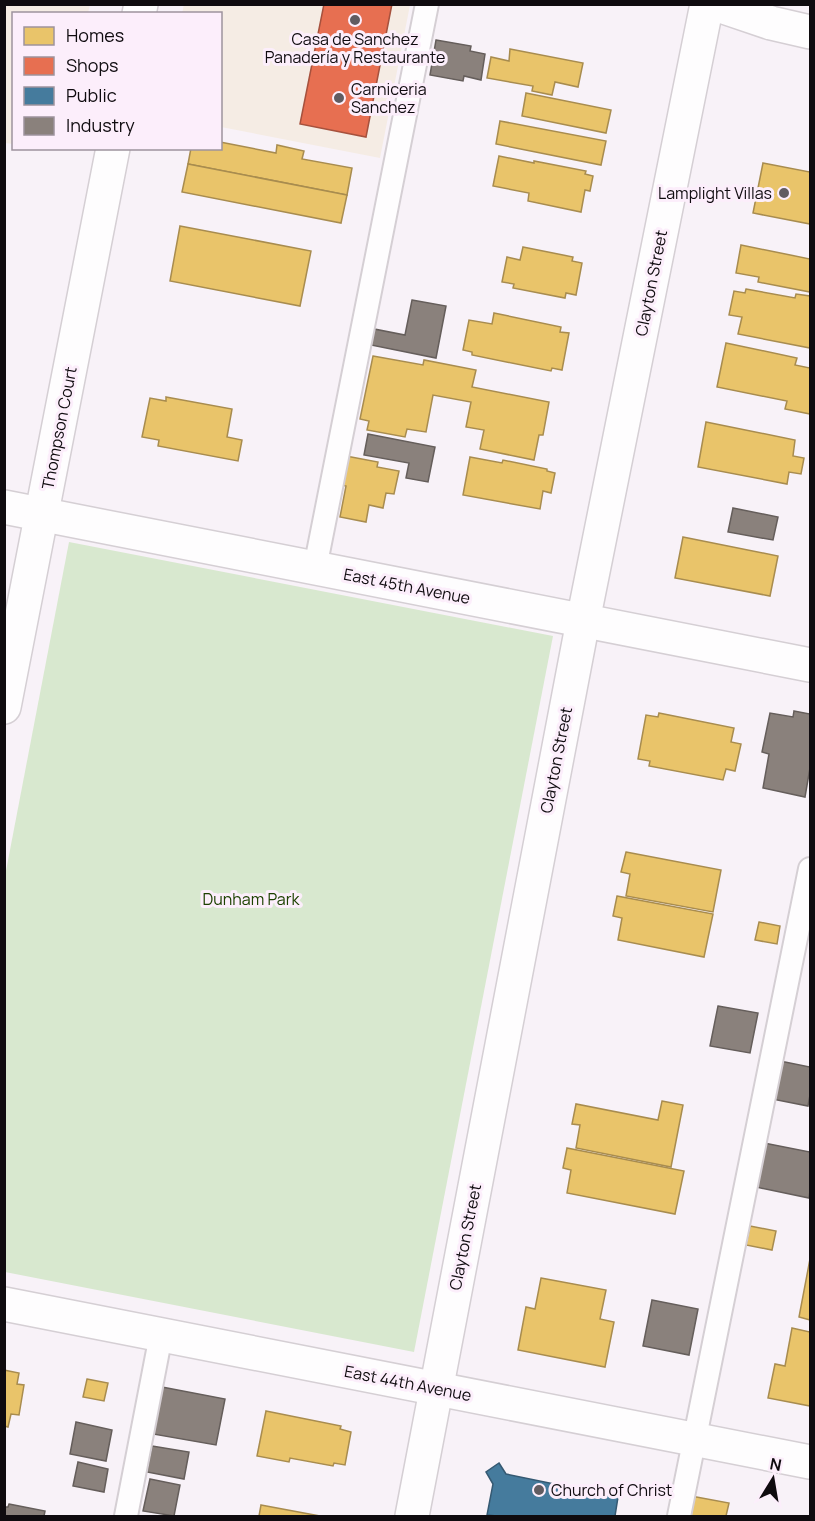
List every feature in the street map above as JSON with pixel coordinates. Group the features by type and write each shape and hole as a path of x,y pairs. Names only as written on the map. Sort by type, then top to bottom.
{"street":[{"name":"Clayton Street","path":"412,1516 583,621 707,4"},
{"path":"715,4 771,23 810,32"},
{"name":"Thompson Court","path":"4,707 113,150"},
{"name":"East 45th Avenue","path":"4,507 810,665"},
{"name":"East 44th Avenue","path":"4,1304 810,1462"}],"lane":[{"path":"315,568 427,4"},
{"path":"679,1516 810,869"},
{"path":"126,1516 161,1335"}],"shaded area":[{"path":"184,4 410,5 380,158 222,127 222,12 182,12"},
{"path":"4,5 90,5 88,12 12,12 12,144 5,143"}],"green space":[{"name":"Dunham Park","path":"69,542 553,636 414,1352 5,1272 5,876"}],"building: Homes":[{"path":"510,49 583,63 578,87 555,82 552,95 532,91 533,86 487,78 491,57 509,61"},
{"path":"526,93 611,110 606,133 522,116"},
{"path":"500,121 606,141 601,165 496,144"},
{"path":"222,142 276,153 277,145 304,151 302,159 352,168 347,195 188,164 191,150 222,150"},
{"path":"499,156 586,171 585,174 593,176 590,191 585,190 581,212 528,201 529,193 493,186"},
{"name":"Lamplight Villas","path":"763,163 810,172 810,224 753,213"},
{"path":"188,164 347,195 341,223 182,192"},
{"path":"180,226 311,251 300,306 170,281"},
{"path":"741,245 810,259 810,292 758,282 759,277 736,273"},
{"path":"523,247 573,257 572,261 582,263 576,295 566,293 565,298 513,288 514,284 502,282 507,257 520,260"},
{"path":"746,289 795,298 796,294 810,296 810,348 738,334 742,317 729,315 734,291 745,293"},
{"path":"494,313 561,327 560,332 569,333 562,370 552,368 551,371 472,355 472,352 463,350 469,320 492,324"},
{"path":"726,343 797,358 795,365 810,368 810,414 785,409 787,401 717,387"},
{"path":"373,356 423,365 424,360 476,370 472,387 549,402 543,435 539,435 534,460 480,449 484,430 466,427 471,402 433,395 426,432 407,429 405,437 367,430 369,421 360,419"},
{"path":"166,397 232,409 227,437 242,440 238,461 158,446 159,440 142,437 150,398 166,401"},
{"path":"706,422 795,440 793,456 804,458 801,474 789,472 787,484 698,467"},
{"path":"346,456 378,462 377,467 399,471 394,494 386,493 383,508 369,505 366,522 340,517 346,486 341,485"},
{"path":"470,457 502,463 503,460 547,469 555,473 551,493 543,491 540,509 463,495"},
{"path":"683,537 778,556 770,596 675,578"},
{"path":"659,713 734,728 731,742 741,744 735,771 726,769 723,780 649,766 650,761 638,759 646,715 658,717"},
{"path":"626,852 721,870 713,912 626,896 630,874 621,872"},
{"path":"617,896 713,914 704,957 618,940 622,918 613,916"},
{"path":"759,922 780,926 777,944 755,940"},
{"path":"662,1101 683,1105 671,1167 576,1148 580,1125 572,1124 576,1104 658,1120"},
{"path":"567,1148 684,1171 675,1214 567,1193 571,1170 563,1168"},
{"path":"750,1226 776,1231 772,1250 746,1245"},
{"path":"810,1259 810,1320 799,1317"},
{"path":"541,1278 606,1290 600,1319 614,1322 605,1367 518,1350 526,1307 535,1309"},
{"path":"792,1328 810,1332 810,1406 768,1398 775,1364 785,1366"},
{"path":"4,1370 19,1373 17,1384 24,1385 19,1415 11,1414 8,1427 4,1426"},
{"path":"87,1379 108,1383 104,1401 83,1397"},
{"path":"266,1411 341,1426 340,1429 351,1432 345,1465 334,1463 333,1466 290,1458 289,1462 257,1456"},
{"path":"691,1496 729,1503 726,1516 687,1516"},
{"path":"261,1505 320,1516 259,1516"}],"building: Shops":[{"path":"324,4 392,4 366,137 300,124"}],"building: Public":[{"name":"Church of Christ","path":"499,1463 506,1474 618,1497 615,1516 487,1515 493,1484 486,1472"}],"building: Industry":[{"path":"436,40 471,46 470,51 485,54 481,80 464,76 463,81 430,75"},
{"path":"412,300 446,306 436,358 371,345 374,329 405,335"},
{"path":"368,434 435,447 428,482 406,478 409,463 364,455"},
{"path":"733,508 778,517 773,540 728,532"},
{"path":"794,711 810,714 810,768 805,797 763,788 769,754 762,752 770,713 793,717"},
{"path":"718,1006 758,1013 750,1053 710,1046"},
{"path":"780,1061 810,1067 808,1106 772,1099"},
{"path":"764,1143 810,1152 809,1198 756,1187"},
{"path":"652,1300 698,1309 689,1355 643,1346"},
{"path":"162,1387 225,1399 216,1445 153,1434"},
{"path":"76,1422 112,1430 106,1461 70,1454"},
{"path":"152,1446 189,1452 184,1479 147,1472"},
{"path":"78,1462 108,1469 104,1492 73,1486"},
{"path":"150,1479 180,1485 174,1516 143,1511"},
{"path":"9,1504 45,1511 44,1516 4,1516 4,1507 8,1507"}],"place":[{"name":"Casa de Sanchez Panadería y Restaurante","path":"355,20"},
{"name":"Carniceria Sanchez","path":"339,98"},
{"name":"Lamplight Villas","path":"784,193"},
{"name":"Church of Christ","path":"539,1490"}]}
